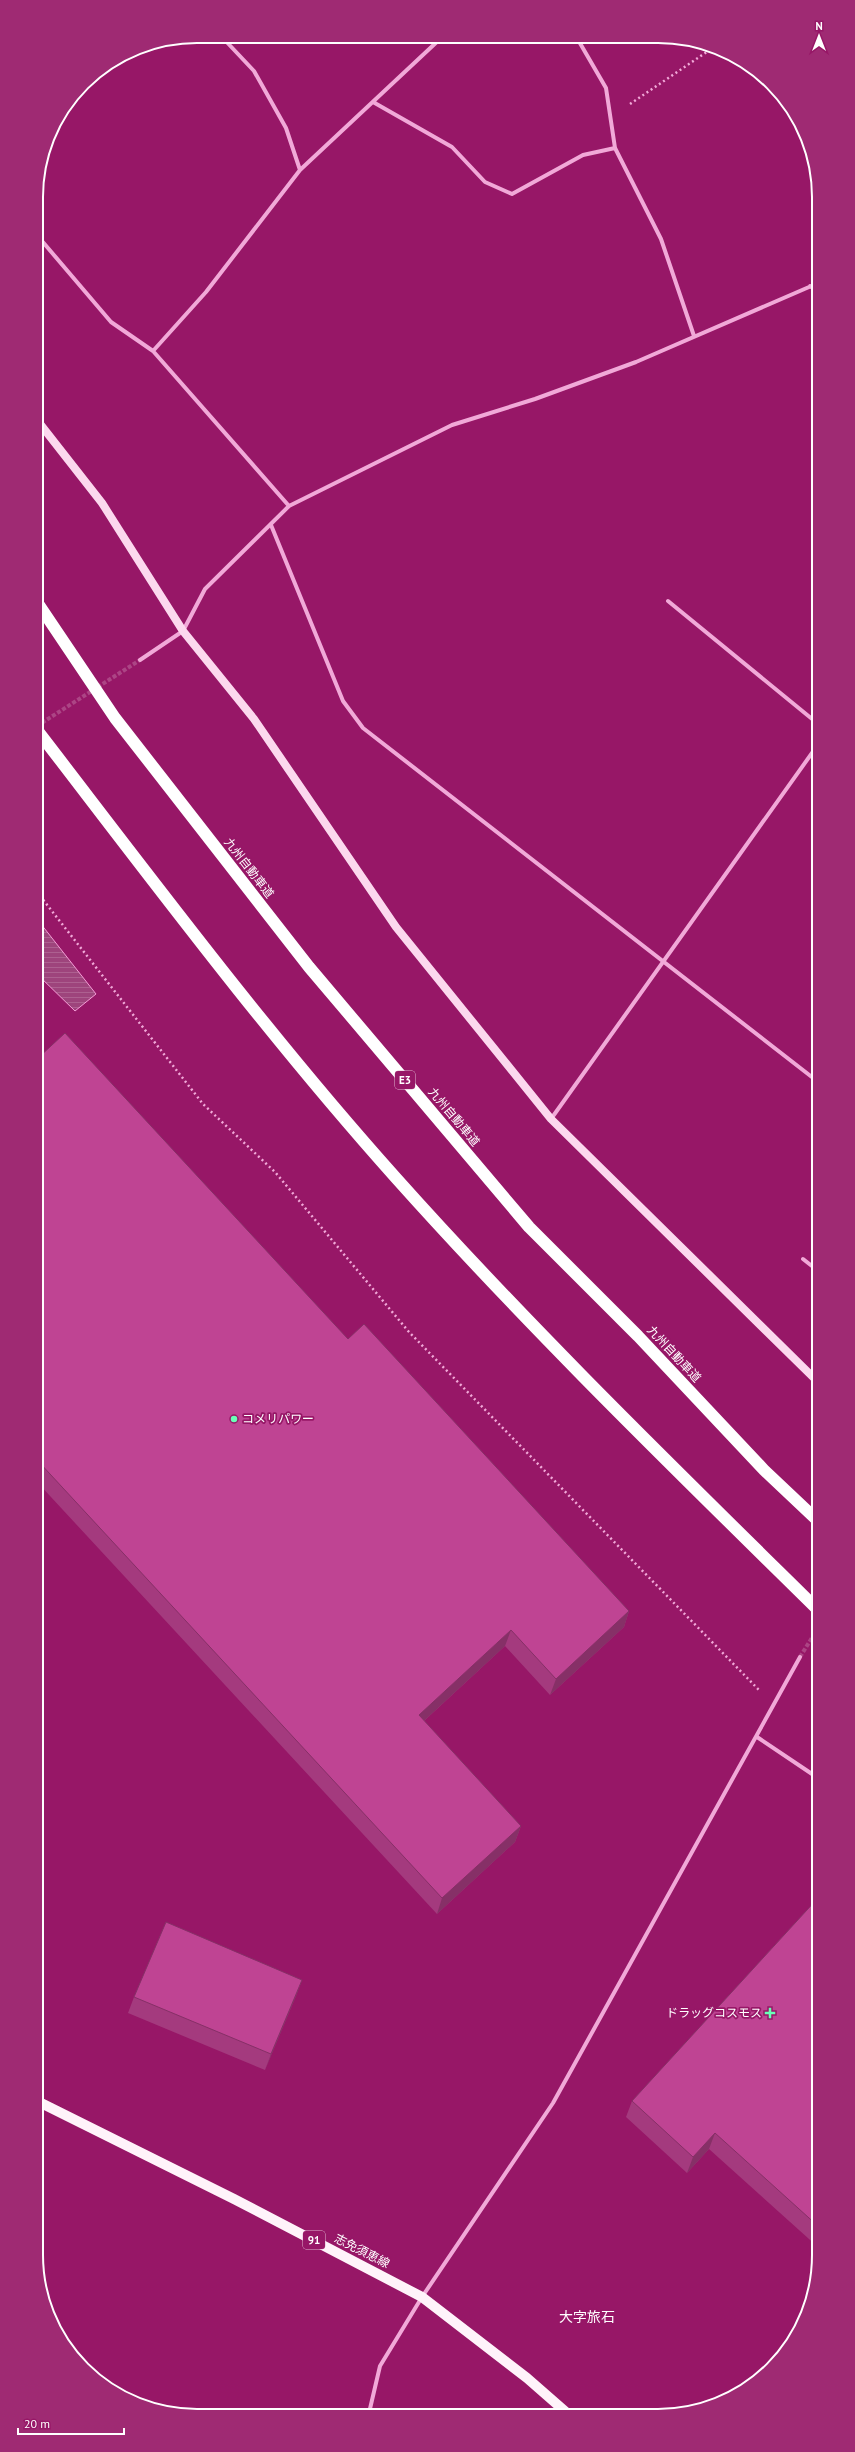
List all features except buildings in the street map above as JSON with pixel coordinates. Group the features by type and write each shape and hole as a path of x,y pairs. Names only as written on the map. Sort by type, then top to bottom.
{"highway":[{"name":"九州自動車道","path":"43,611 115,718 309,967 519,1215 638,1336 764,1470 812,1515"},
{"path":"43,738 247,1004 396,1178 597,1391 812,1604"}],"main road":[{"name":"志免須恵線","path":"43,2104 234,2199 422,2297 527,2378 562,2409"}],"street":[{"path":"228,43 254,71 286,128 300,170"},
{"path":"153,350 206,292 300,170 436,43"},
{"path":"580,43 606,88 615,148 661,239 694,336"},
{"path":"373,102 452,147 485,182 512,194 583,155 615,148"},
{"path":"43,242 111,322 153,350 289,506"},
{"path":"140,660 183,631 205,589 289,506 452,425 535,399 636,362 810,286"},
{"path":"43,428 102,503 183,631 254,719 396,927 551,1119 812,1375"},
{"path":"271,524 343,701 363,728 812,1077"},
{"path":"668,601 812,719"},
{"path":"551,1119 662,961 812,753"},
{"path":"803,1259 812,1266"},
{"path":"370,2409 380,2366 422,2297 553,2103 800,1657"},
{"path":"757,1737 812,1774"}],"path":[{"path":"610,114 626,107 708,51"},
{"path":"43,900 203,1104 275,1172 409,1332 753,1686 776,1701"}],"shaded area":[{"path":"43,927 96,994 75,1011 43,980"}],"tunnel":[{"path":"43,722 140,660"},
{"path":"800,1657 812,1638"}],"place":[{"name":"コメリパワー","path":"234,1419"},
{"name":"ドラッグコスモス","path":"770,2013"}],"district":[{"name":"大字旅石","path":"587,2317"}]}
